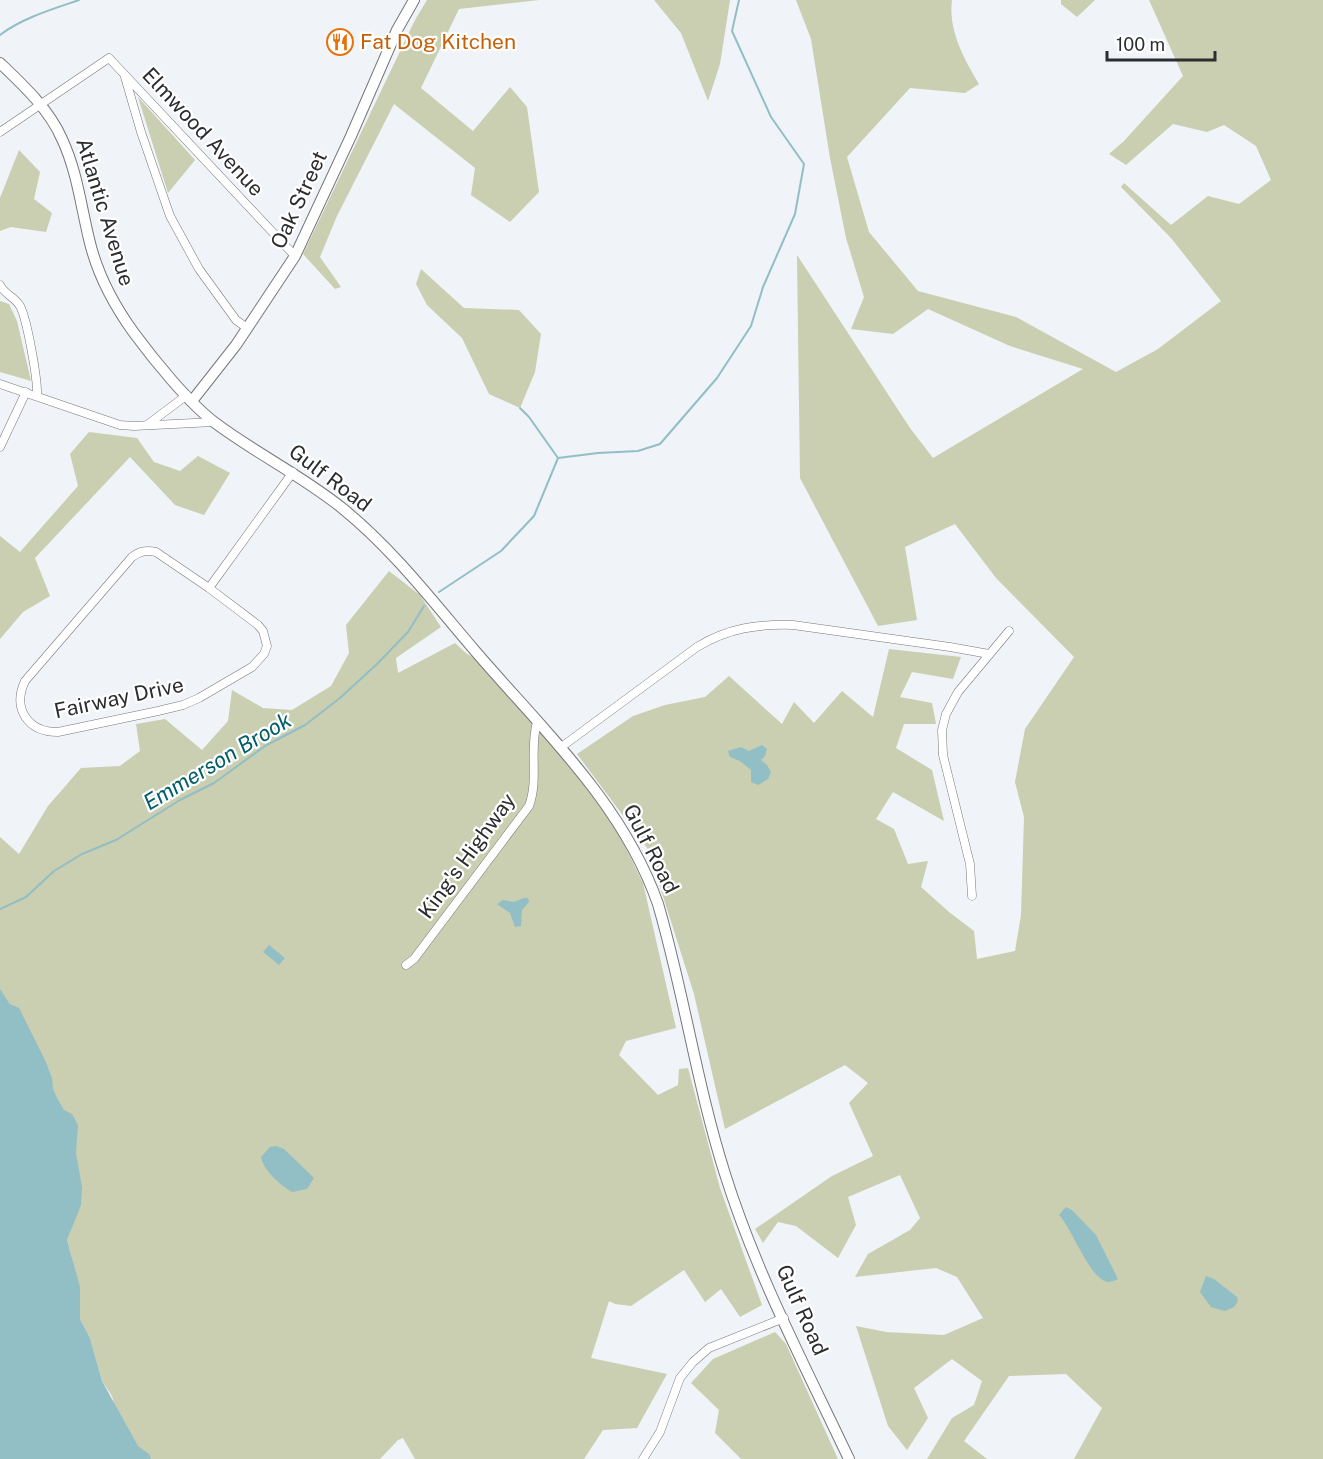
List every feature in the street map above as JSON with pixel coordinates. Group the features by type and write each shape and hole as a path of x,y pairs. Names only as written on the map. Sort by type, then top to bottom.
{"street":[{"name":"Oak Street","path":"191,400 247,328 295,256 394,37 414,0"},
{"name":"Elmwood Avenue","path":"40,105 110,58 295,256"},
{"name":"Atlantic Avenue","path":"0,63 40,105 61,137 71,161 89,241 103,281 115,305 148,351 191,400"},
{"path":"125,75 141,132 170,216 183,243 236,320 247,328"},
{"path":"0,132 40,105"},
{"path":"0,285 20,307 38,386 37,396"},
{"path":"0,384 120,425 214,422"},
{"path":"0,447 26,392"},
{"path":"146,425 191,400"},
{"name":"Gulf Road","path":"191,400 214,422 293,472 344,510 368,532 411,577 597,791 626,833 650,881 666,931 706,1106 725,1174 783,1318 849,1459"},
{"path":"209,588 293,472"},
{"name":"Fairway Drive","path":"147,550 156,552 209,588 263,631 267,646 264,654 252,667 214,690 183,705 58,732 42,730 29,722 24,714 20,698 25,681 132,557 147,550"},
{"path":"560,748 697,647 711,638 736,629 769,624 810,627 989,654"},
{"path":"972,897 970,864 944,755 942,730 946,714 954,699 1009,631"},
{"name":"King's Highway","path":"406,965 414,959 529,806 534,790 532,738 537,722"},
{"path":"643,1459 660,1432 680,1378 693,1362 709,1348 783,1318"}],"green space":[{"path":"427,0 539,0 459,9 421,88 473,131 510,87 527,107 539,192 510,222 471,195 475,168 394,104 337,216 320,257 341,287 335,289 303,254 415,20"},
{"path":"654,0 730,0 720,64 708,101 681,33"},
{"path":"796,0 952,0 952,22 958,44 979,84 965,93 910,88 847,157 869,232 918,291 1016,317 1116,372 1158,349 1221,301 1171,238 1121,187 1124,183 1171,225 1208,196 1239,204 1271,180 1256,146 1224,125 1207,132 1173,124 1126,165 1109,154 1124,141 1183,76 1149,0 1323,0 1323,1459 1074,1459 1102,1408 1066,1374 1009,1376 964,1441 987,1459 927,1459 952,1418 974,1405 982,1381 952,1359 914,1388 928,1418 907,1450 888,1426 856,1326 886,1332 944,1335 983,1318 957,1277 936,1268 855,1277 868,1254 910,1230 920,1218 900,1175 848,1197 856,1225 838,1258 796,1226 778,1222 763,1243 755,1229 832,1176 873,1156 849,1103 868,1083 845,1065 725,1129 694,994 648,849 577,754 633,716 665,705 705,697 729,676 782,724 794,702 814,723 842,691 873,717 889,649 961,657 953,679 912,672 900,697 932,703 936,724 904,724 896,748 932,770 944,821 893,792 876,819 894,829 908,864 928,861 921,887 974,931 977,959 1015,951 1021,915 1024,817 1015,782 1025,729 1074,657 996,578 955,524 905,547 917,620 878,626 800,478 797,255 910,428 933,458 1083,369 1010,346 928,309 893,334 851,329 864,297 846,238 830,158 811,39"},
{"path":"1061,0 1095,0 1077,17 1061,4"},
{"path":"138,97 195,160 168,193"},
{"path":"19,150 40,172 34,199 52,213 46,232 11,227 0,231 0,198"},
{"path":"421,269 464,308 519,310 541,334 535,372 520,408 489,394 462,338 427,305 416,284"},
{"path":"0,301 9,304 17,321 31,381 0,372"},
{"path":"89,432 137,438 154,462 180,471 198,456 230,473 204,515 175,505 130,457 35,558 50,596 23,612 0,639 0,536 20,552 78,486 70,454"},
{"path":"389,571 420,595 441,627 396,658 398,673 455,643 467,654 479,660 587,784 616,828 643,883 676,1028 626,1041 619,1055 658,1095 678,1085 679,1069 688,1068 720,1188 762,1305 740,1317 721,1289 705,1302 684,1270 631,1306 609,1301 591,1358 667,1374 637,1428 603,1430 584,1459 415,1459 403,1438 398,1440 380,1459 145,1459 117,1413 112,1396 102,1381 90,1338 80,1319 72,1258 67,1240 71,1229 10,1004 0,990 0,837 19,854 48,806 81,768 120,766 140,751 136,724 165,719 202,750 228,721 232,690 263,708 292,710 331,686 349,653 346,625"},
{"path":"775,1332 786,1344 838,1459 741,1459 715,1433 719,1410 691,1383 713,1359"}],"water":[{"path":"762,745 767,749 761,760 771,772 768,779 758,785 751,782 751,770 740,761 730,757 728,751 741,747 749,751"},
{"path":"528,898 529,902 522,910 521,926 515,927 510,913 497,904 503,900 514,902"},
{"path":"269,945 285,958 279,965 263,952"},
{"path":"0,989 10,1004 19,1008 45,1060 57,1098 64,1110 72,1114 78,1125 76,1153 82,1187 81,1205 67,1240 80,1287 80,1319 90,1338 102,1381 138,1446 149,1454 151,1459 0,1459"},
{"path":"276,1146 284,1149 314,1178 307,1189 292,1192 269,1172 261,1157 270,1147"},
{"path":"1066,1207 1072,1210 1096,1235 1118,1279 1108,1282 1095,1273 1059,1215"},
{"path":"1206,1276 1214,1279 1237,1297 1238,1301 1234,1307 1225,1311 1211,1307 1200,1292"}],"waterway":[{"path":"0,35 28,19 79,0"},
{"name":"Emmerson Brook","path":"558,458 638,451 660,444 717,378 751,326 763,287 795,214 804,164 771,117 732,31 739,0"},
{"path":"520,408 558,458"},
{"name":"Emmerson Brook","path":"439,592 501,551 534,516 558,458"},
{"name":"Emmerson Brook","path":"0,909 26,897 54,871 82,854 116,840 180,800 214,783 265,746 305,725 340,698 377,664 408,632 424,606"}],"place":[{"name":"Fat Dog Kitchen","path":"340,42"}]}
